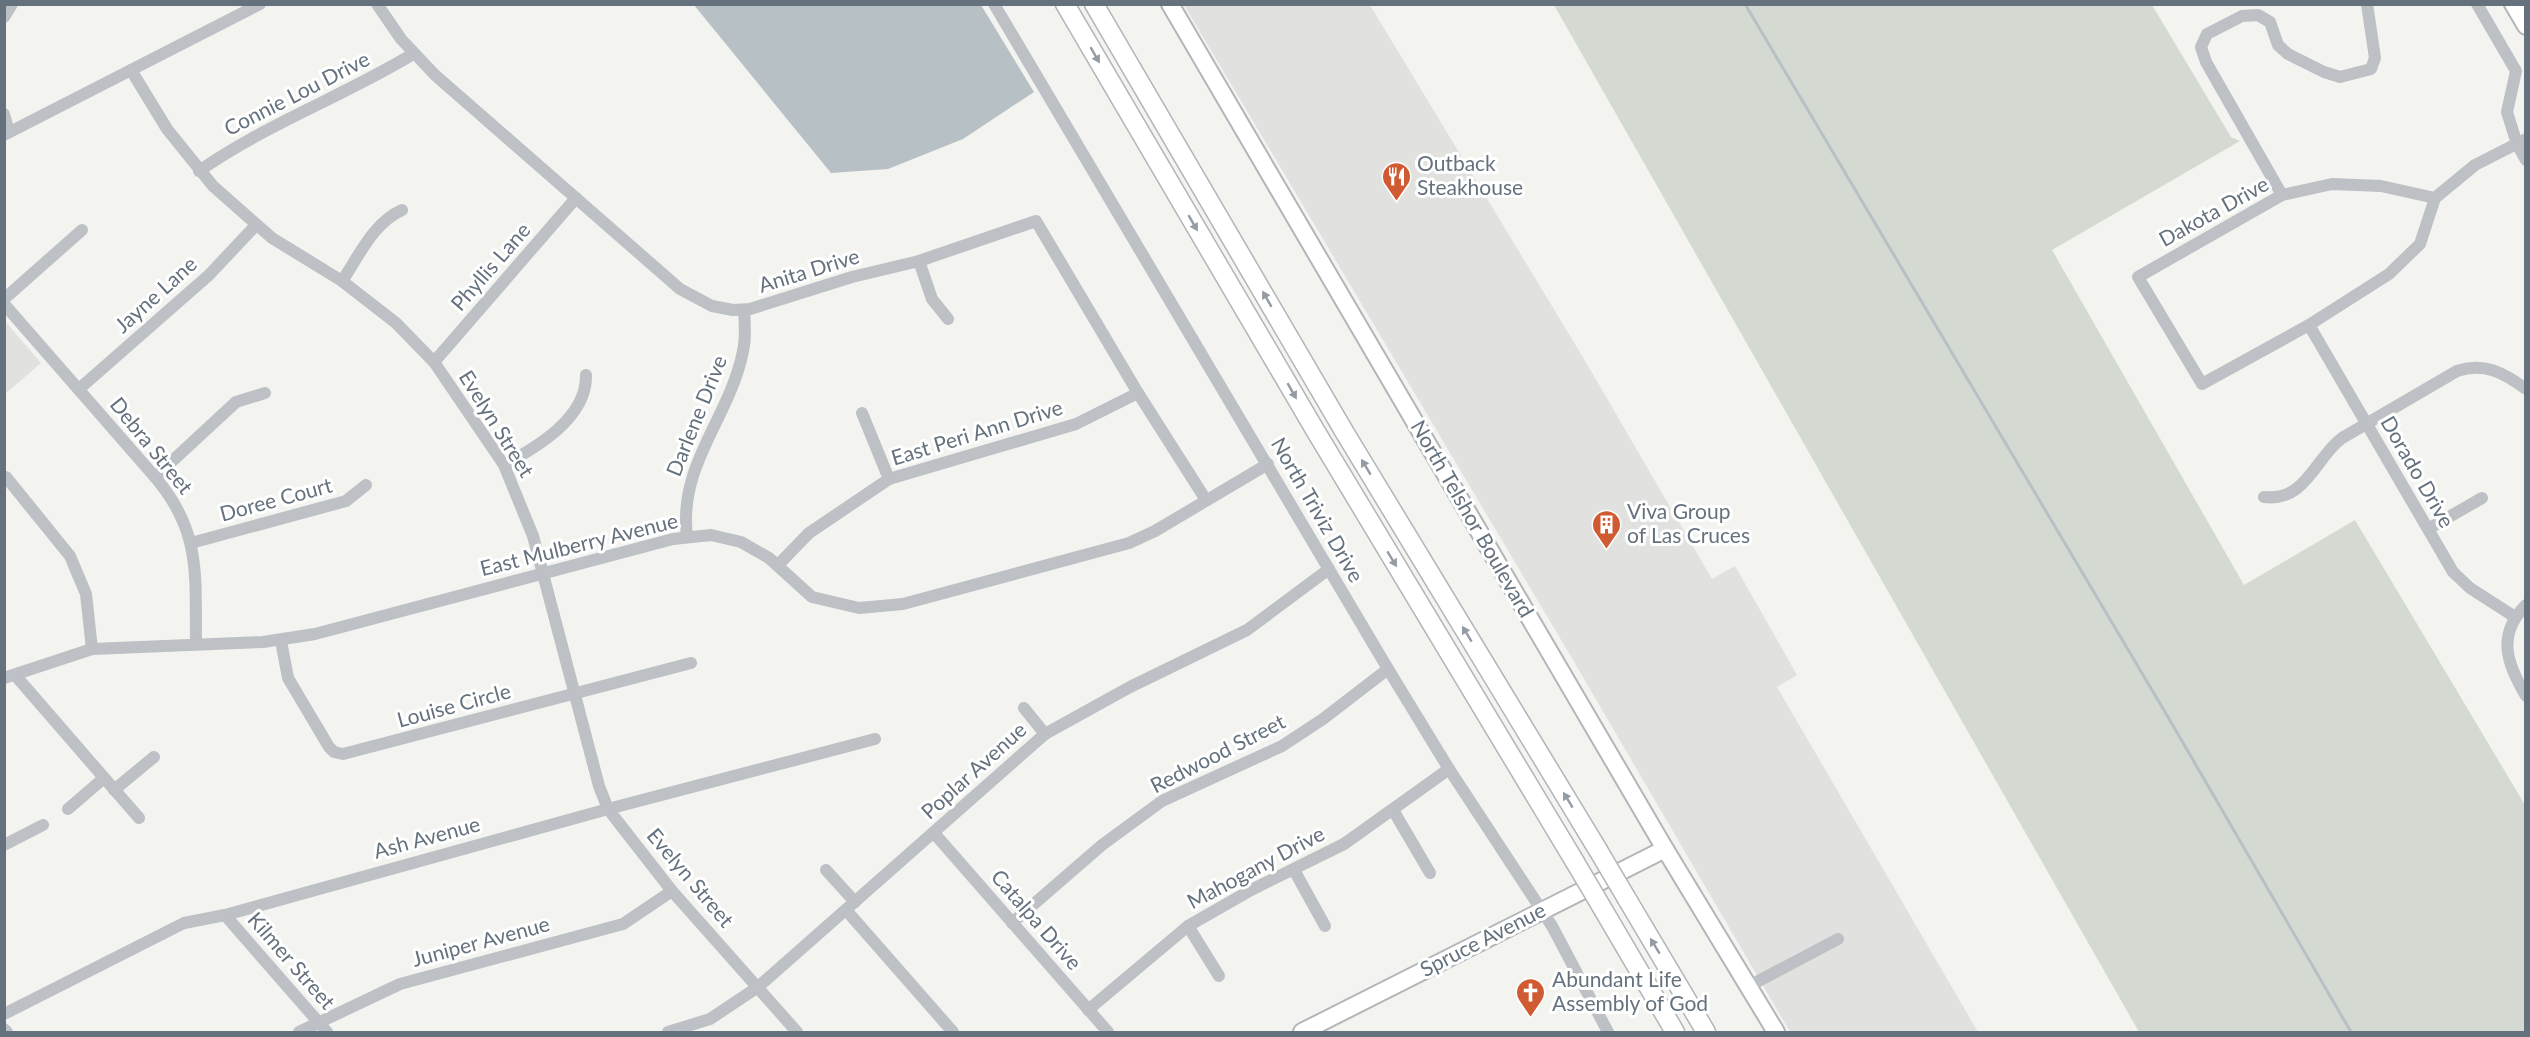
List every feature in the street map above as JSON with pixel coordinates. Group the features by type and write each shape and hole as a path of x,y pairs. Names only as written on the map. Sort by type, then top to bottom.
{"highway":[{"path":"1065,4 1315,430 1675,1032"},
{"path":"1094,4 1345,434 1706,1032"}],"main road":[{"name":"North Telshor Boulevard","path":"1170,4 1665,849 1776,1032"},
{"path":"2513,4 2526,26"},
{"name":"Spruce Avenue","path":"1302,1032 1665,849"}],"street":[{"path":"4,17 12,4"},
{"path":"4,114 7,134 260,4"},
{"name":"Anita Drive","path":"377,4 413,54 692,297 712,306 744,310 852,277 919,261 1036,221 1138,393 1206,500"},
{"name":"North Triviz Drive","path":"994,4 1388,669 1449,769 1541,910 1577,971 1608,1032"},
{"path":"2282,195 2206,62 2201,46 2207,34 2242,16 2258,15 2270,22 2278,45 2289,54 2324,72 2340,77 2360,72 2371,69 2375,58 2367,4"},
{"path":"2477,4 2516,71 2506,112 2521,141 2526,160"},
{"name":"Connie Lou Drive","path":"199,171 235,147 387,70 413,54"},
{"name":"Evelyn Street","path":"131,70 160,119 199,171 256,225 290,250 342,281 392,319 434,362 504,465 523,506 608,809 672,891 797,1032"},
{"path":"2309,325 2389,274 2420,244 2435,198 2475,165 2521,141"},
{"name":"Dakota Drive","path":"2309,325 2202,384 2138,277 2282,195 2332,184 2381,186 2435,198"},
{"name":"Phyllis Lane","path":"434,362 576,198"},
{"path":"342,281 377,228 402,210"},
{"name":"Jayne Lane","path":"79,389 209,275 256,225"},
{"path":"4,299 82,230"},
{"path":"919,261 933,299 948,319"},
{"name":"Debra Street","path":"4,304 156,477 180,512 191,543 195,567 196,644"},
{"name":"Darlene Drive","path":"687,536 687,492 694,470 737,377 744,350 744,310"},
{"name":"Dorado Drive","path":"2309,325 2428,530 2459,578 2515,617"},
{"path":"2264,497 2283,496 2300,487 2309,479 2337,442 2448,375 2469,368 2487,368 2499,371 2526,389"},
{"path":"504,465 541,443 566,420 584,394 586,375"},
{"path":"156,477 236,402 265,393"},
{"name":"East Peri Ann Drive","path":"778,565 809,533 889,479 1076,424 1138,393"},
{"path":"862,413 889,479"},
{"name":"East Mulberry Avenue","path":"10,676 92,649 281,640 326,632 687,536 711,535 734,539 754,548 778,565 812,597 859,608 903,604 1129,543 1155,531 1268,464"},
{"path":"6,477 70,556 86,594 92,649"},
{"name":"Doree Court","path":"191,543 346,501 366,485"},
{"path":"2428,530 2482,498"},
{"name":"Poplar Avenue","path":"668,1032 710,1019 758,987 1045,734 1130,687 1247,630 1329,569"},
{"path":"2526,605 2515,617 2509,632 2507,654 2513,675 2526,696"},
{"name":"Louise Circle","path":"281,640 285,667 291,682 329,747 343,758 691,663"},
{"name":"Redwood Street","path":"1012,923 1102,845 1162,801 1282,746 1323,719 1388,669"},
{"path":"10,676 139,818"},
{"path":"1024,708 1045,734"},
{"name":"Ash Avenue","path":"4,1014 184,923 225,915 608,809 875,739"},
{"path":"114,790 154,757"},
{"name":"Mahogany Drive","path":"1088,1010 1188,926 1251,890 1344,844 1449,769"},
{"path":"68,809 104,778"},
{"path":"1393,810 1430,873"},
{"path":"4,845 43,825"},
{"name":"Catalpa Drive","path":"934,833 1108,1032"},
{"path":"826,870 850,906 953,1032"},
{"path":"1294,870 1325,926"},
{"name":"Juniper Avenue","path":"299,1032 400,984 623,924 672,891"},
{"name":"Kilmer Street","path":"225,915 327,1032"},
{"path":"1188,926 1219,976"},
{"path":"1749,986 1838,939"}],"shaded area":[{"path":"694,5 981,5 1034,92 963,139 888,169 831,173"},
{"path":"1184,5 1370,5 1587,364 1712,579 1735,566 1797,675 1777,687 1978,1032 1790,1032 1573,660"},
{"path":"1554,5 2152,5 2231,137 2240,141 2052,250 2244,585 2355,520 2525,805 2525,1032 2139,1032"},
{"path":"5,321 41,363 5,394"}],"waterway":[{"path":"1745,4 2168,717 2351,1032"}],"place":[{"name":"Outback Steakhouse","path":"1396,202"},
{"name":"Viva Group of Las Cruces","path":"1606,550"},
{"name":"Abundant Life Assembly of God","path":"1531,1018"}]}
